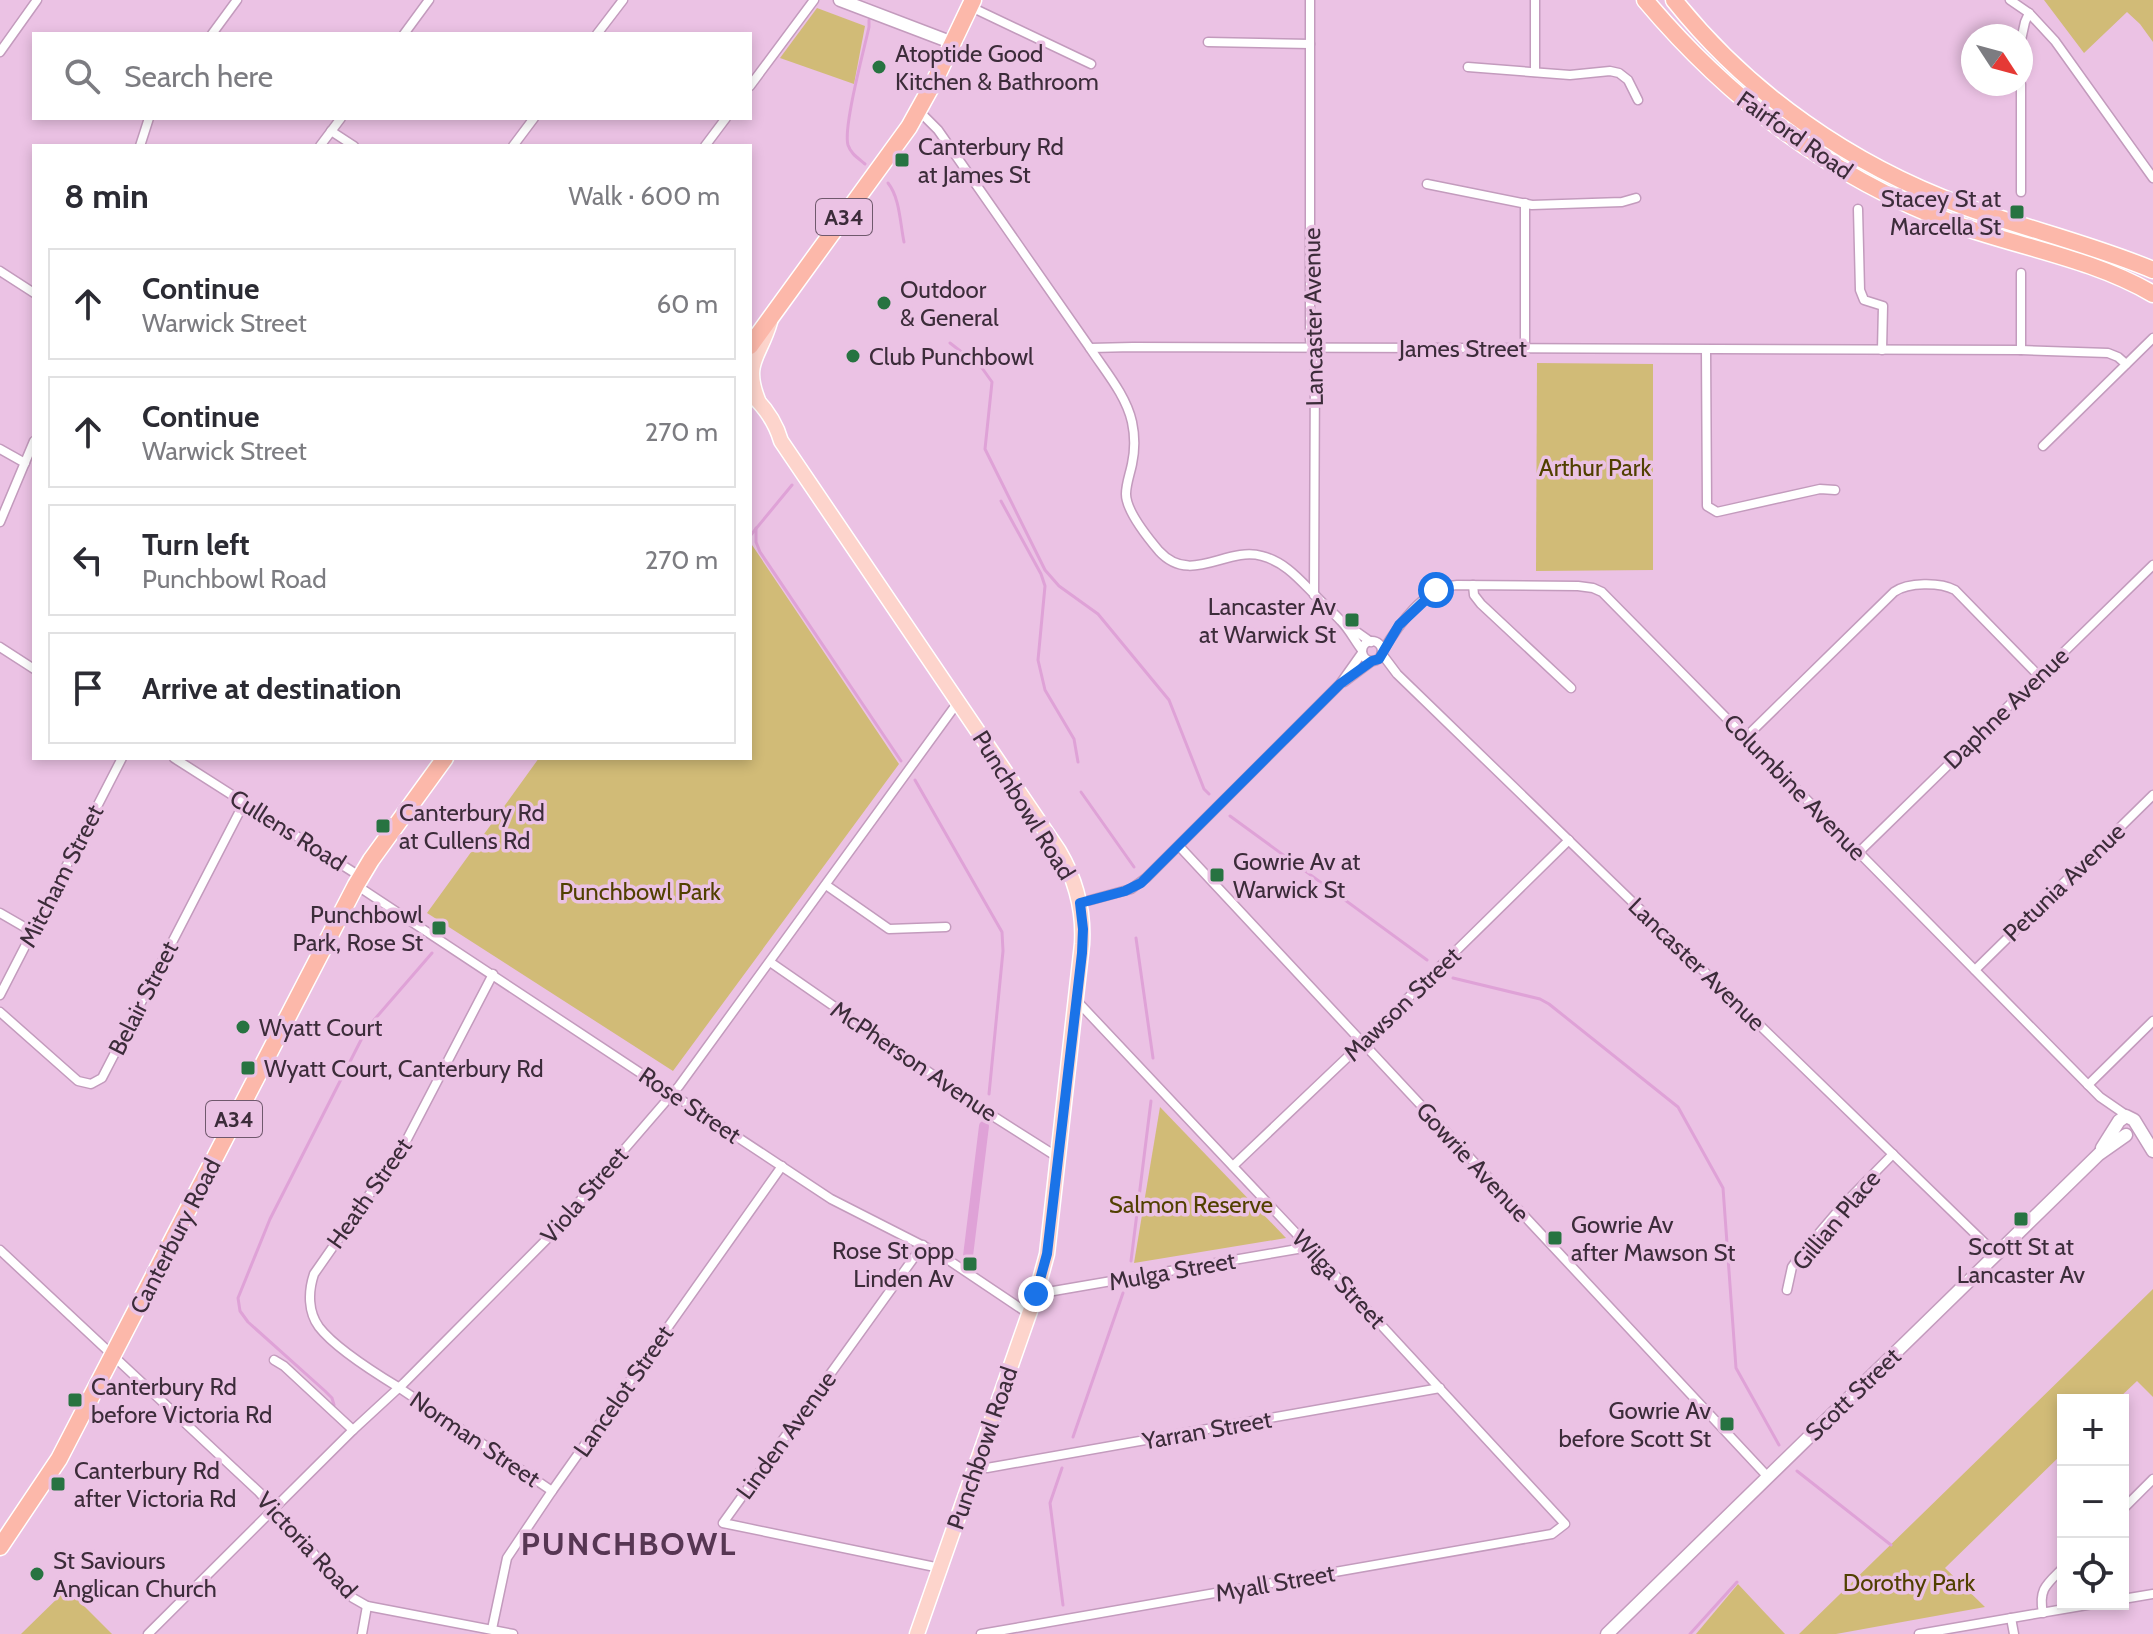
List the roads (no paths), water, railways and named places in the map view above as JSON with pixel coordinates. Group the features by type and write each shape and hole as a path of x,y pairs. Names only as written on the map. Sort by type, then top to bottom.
{"highway":[{"name":"Fairford Road","path":"1645,0 1699,60 1735,93 1779,128 1840,169 1866,184 1960,225 2099,269 2153,294"},
{"name":"Fairford Road","path":"1674,0 1723,54 1766,93 1821,134 1872,165 1964,206 2153,270"},
{"name":"A34","path":"752,343 901,141 919,111 971,3"},
{"name":"Canterbury Road","path":"0,1547 59,1459 359,881 444,760"}],"main road":[{"path":"753,401 752,370 771,318"},
{"name":"Punchbowl Road","path":"753,401 772,436 781,441 1059,851 1072,876 1080,903 1083,936 1077,1001 1047,1254 1036,1294 917,1634"}],"street":[{"path":"0,52 37,0"},
{"path":"213,32 237,0"},
{"path":"405,32 429,0"},
{"path":"599,32 623,0"},
{"path":"752,83 814,0"},
{"path":"840,0 953,43"},
{"name":"Lancaster Avenue","path":"1310,0 1310,340 1315,362 1314,595"},
{"path":"1535,0 1535,72"},
{"path":"2010,0 2029,13 2062,50 2153,178"},
{"path":"971,3 1091,64"},
{"path":"2025,24 2029,13"},
{"path":"1208,42 1310,44"},
{"path":"1468,67 1570,75 1610,71 1628,80 1638,100"},
{"path":"2021,96 2021,192"},
{"path":"919,111 938,130 1119,392 1128,410 1134,445 1127,502 1159,551 1173,561 1190,566 1208,564 1241,553 1266,557 1298,576 1343,623 1379,644 1382,653"},
{"path":"141,144 148,120"},
{"path":"321,144 339,120"},
{"path":"514,144 532,120"},
{"path":"706,144 724,120"},
{"path":"331,131 351,144"},
{"path":"1427,184 1532,205 1622,202 1636,198"},
{"path":"1525,203 1525,348"},
{"path":"1858,209 1860,290 1864,300 1883,306 1882,350"},
{"path":"0,271 32,292"},
{"path":"2021,273 2021,350"},
{"path":"2043,446 2153,338"},
{"name":"James Street","path":"1090,348 2021,350 2108,353 2126,364"},
{"path":"1706,350 1707,506 1717,512 1820,489 1835,490"},
{"path":"0,522 32,446"},
{"path":"0,449 25,463"},
{"name":"Daphne Avenue","path":"1859,852 2153,565"},
{"path":"1473,585 1474,595 1481,604 1571,688"},
{"name":"Columbine Avenue","path":"1399,625 1433,592 1444,587 1578,586 1602,592 2152,1150"},
{"path":"1746,737 1894,592 1906,586 1945,586 1955,590 2039,676"},
{"path":"1343,623 1364,658 1372,661"},
{"path":"1340,684 1366,643 1399,625"},
{"path":"1080,903 1131,889 1146,878 1340,684 1379,659 1399,625"},
{"path":"0,647 32,668"},
{"name":"Lancaster Avenue","path":"1382,653 1397,674 1996,1254"},
{"name":"Lancaster Avenue","path":"1372,661 1397,674"},
{"name":"Viola Street","path":"148,1634 547,1239 673,1093 958,702"},
{"name":"Mitcham Street","path":"0,995 121,760"},
{"name":"Cullens Road","path":"177,760 359,881"},
{"name":"Petunia Avenue","path":"1975,970 2153,795"},
{"name":"Belair Street","path":"0,1012 78,1081 91,1084 102,1078 244,803"},
{"name":"Mawson Street","path":"1233,1166 1569,840"},
{"name":"Gowrie Avenue","path":"1179,846 1768,1477"},
{"name":"Rose Street","path":"359,881 782,1166 851,1210 923,1245 1029,1314"},
{"path":"826,885 889,929 946,927"},
{"path":"0,913 33,932"},
{"name":"McPherson Avenue","path":"770,962 972,1102 1059,1158"},
{"name":"Heath Street","path":"398,1387 321,1330 310,1304 311,1283 319,1265 404,1145 493,974"},
{"name":"Wilga Street","path":"1077,1001 1565,1524"},
{"path":"2088,1085 2153,1021"},
{"name":"Scott Street","path":"1607,1634 2126,1126"},
{"name":"Gillian Place","path":"1787,1290 1790,1273 1802,1253 1893,1154"},
{"name":"Lancelot Street","path":"492,1629 507,1558 782,1166"},
{"name":"Linden Avenue","path":"923,1245 723,1523 940,1568"},
{"name":"Mulga Street","path":"1036,1294 1309,1247"},
{"name":"Victoria Road","path":"0,1250 259,1492 349,1594 367,1606 513,1634"},
{"path":"274,1360 353,1430"},
{"name":"Norman Street","path":"398,1387 552,1491"},
{"name":"Yarran Street","path":"975,1468 1143,1442 1440,1388"},
{"path":"2129,1503 2153,1479"},
{"name":"Myall Street","path":"981,1634 1552,1534 1565,1524"},
{"path":"2043,1613 2043,1590 2057,1575"},
{"path":"2129,1598 2153,1594"},
{"path":"362,1634 367,1606"},
{"path":"1919,1634 2060,1610"},
{"path":"2011,1618 2014,1634"}],"waterway":[{"path":"865,164 851,151 847,136 869,20"},
{"path":"888,183 897,203 904,242"},
{"path":"950,343 982,368 992,382 985,449 1045,570 1059,586 1098,614 1169,700 1204,789 1209,794"},
{"path":"752,534 792,485"},
{"path":"1001,501 1045,586 1038,660 1045,690 1074,739 1078,762"},
{"path":"756,528 760,552 901,761"},
{"path":"915,780 1002,932 1003,951 989,1094"},
{"path":"1081,792 1134,867"},
{"path":"1230,816 1427,960"},
{"path":"1136,938 1153,1058"},
{"path":"334,1405 325,1391 248,1322 240,1311 238,1298 270,1219 362,1038 432,953"},
{"path":"1453,978 1540,999 1549,1004 1678,1107 1723,1188 1736,1368 1779,1445"},
{"path":"1131,1261 1151,1101"},
{"path":"968,1256 984,1126"},
{"path":"1073,1437 1123,1293"},
{"path":"1062,1468 1050,1503 1063,1605"},
{"path":"1797,1471 1891,1545"},
{"path":"1690,1634 1737,1582"}],"place":[{"name":"Atoptide Good Kitchen & Bathroom","path":"879,67"},
{"name":"Canterbury Rd at James St","path":"902,160"},
{"name":"Stacey St at Marcella St","path":"2017,212"},
{"name":"Outdoor & General","path":"884,303"},
{"name":"Club Punchbowl","path":"853,356"},
{"name":"Lancaster Av at Warwick St","path":"1352,620"},
{"name":"Canterbury Rd at Cullens Rd","path":"383,826"},
{"name":"Gowrie Av at Warwick St","path":"1217,875"},
{"name":"Punchbowl Park, Rose St","path":"439,928"},
{"name":"Wyatt Court","path":"243,1027"},
{"name":"Wyatt Court, Canterbury Rd","path":"248,1068"},
{"name":"Scott St at Lancaster Av","path":"2021,1219"},
{"name":"Gowrie Av after Mawson St","path":"1555,1238"},
{"name":"Rose St opp Linden Av","path":"970,1264"},
{"name":"Canterbury Rd before Victoria Rd","path":"75,1400"},
{"name":"Gowrie Av before Scott St","path":"1727,1424"},
{"name":"Canterbury Rd after Victoria Rd","path":"58,1484"},
{"name":"St Saviours Anglican Church","path":"37,1574"}],"district":[{"name":"PUNCHBOWL","path":"629,1543"}],"park label":[{"name":"Arthur Park","path":"1595,467"},
{"name":"Punchbowl Park","path":"640,891"},
{"name":"Salmon Reserve","path":"1191,1204"},
{"name":"Dorothy Park","path":"1909,1582"}]}
